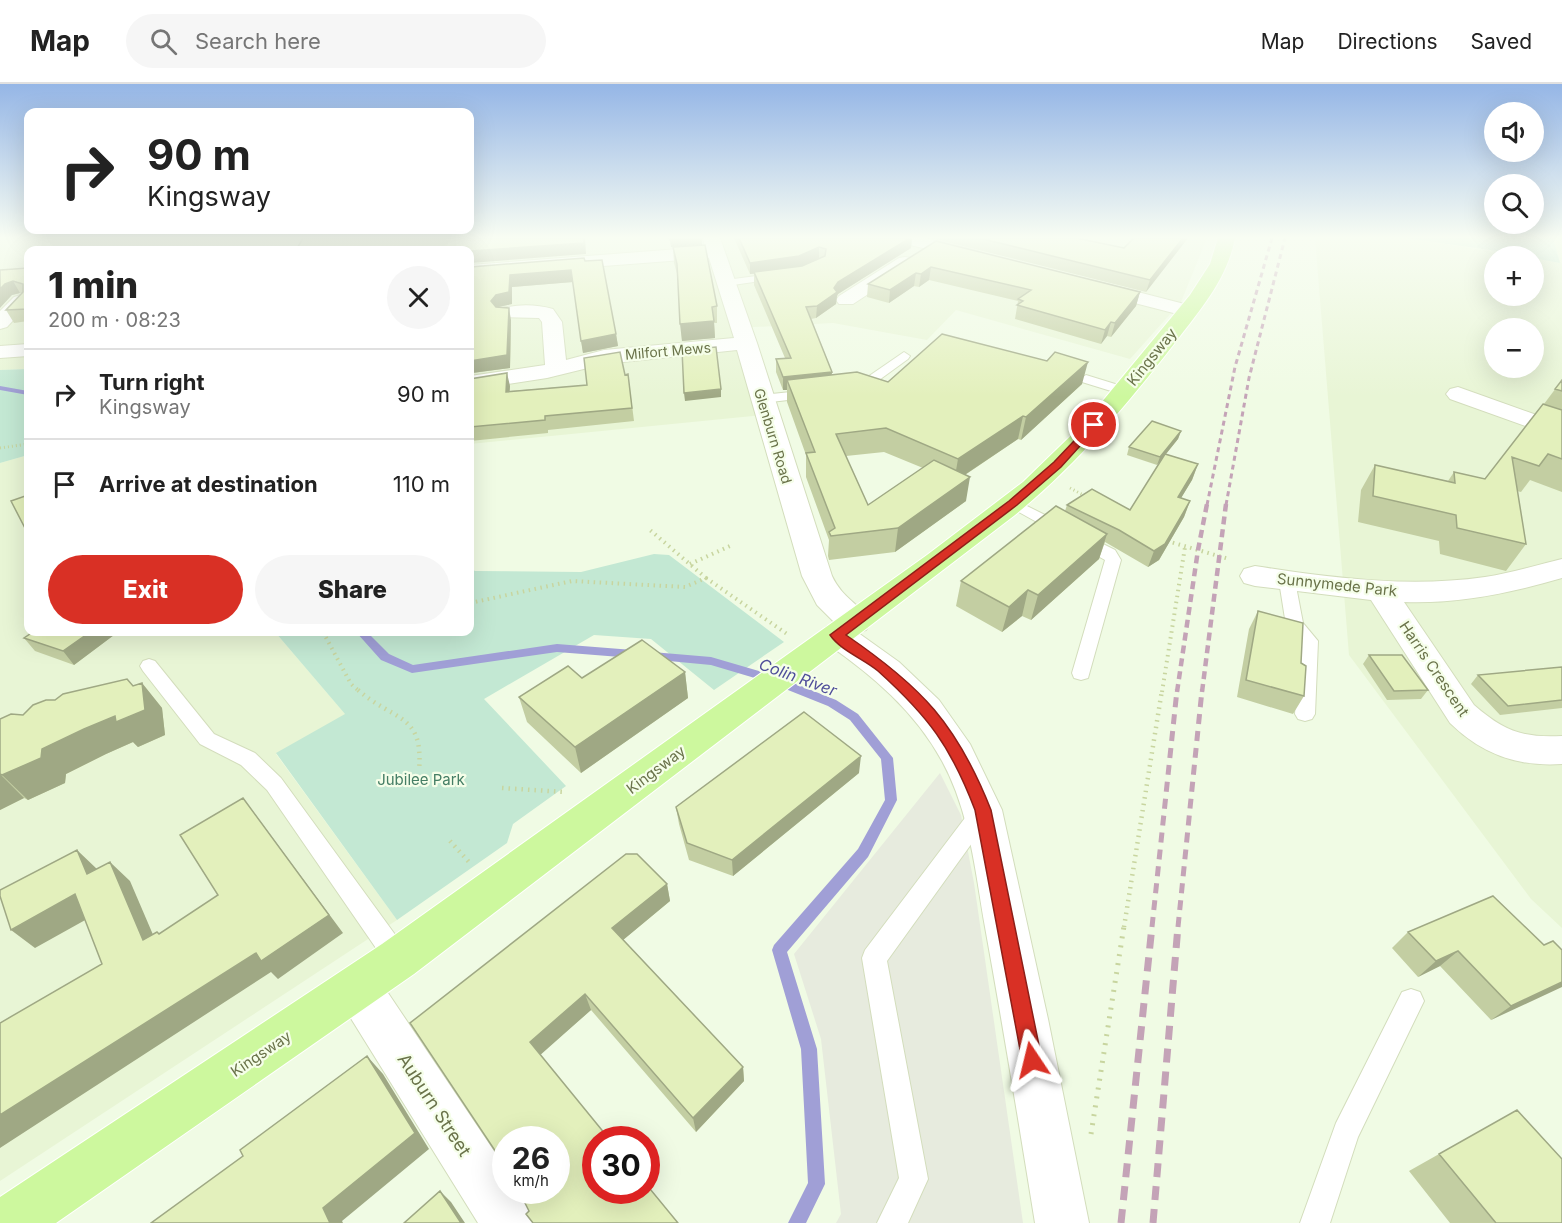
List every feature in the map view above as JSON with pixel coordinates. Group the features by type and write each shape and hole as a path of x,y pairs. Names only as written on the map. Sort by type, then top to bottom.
{"main road":[{"name":"Kingsway","path":"9,1223 358,988 1013,503 1044,477 1124,391 1202,291"}],"street":[{"name":"Glenburn Road","path":"729,291 824,595 836,609 825,644 881,666 928,710 950,739 972,782 983,810 1025,1019 1062,1223"},
{"path":"846,300 860,291"},
{"path":"1112,291 1189,311"},
{"path":"0,302 24,301"},
{"path":"0,323 24,302"},
{"path":"506,313 532,311 546,313 552,322 556,369"},
{"name":"Milfort Mews","path":"474,382 556,369 604,357 746,344"},
{"path":"0,352 24,350"},
{"path":"1458,394 1562,432"},
{"name":"Sunnymede Park","path":"1255,576 1382,593 1427,592 1498,585 1562,568"},
{"name":"Harris Crescent","path":"1382,593 1462,714 1478,730 1519,750 1542,752 1562,750"},
{"name":"Auburn Street","path":"358,988 509,1223"}],"lane":[{"path":"761,399 860,388 904,356"},
{"path":"1086,379 1124,391"},
{"path":"1013,503 1080,537 1109,554 1113,560 1081,673"},
{"path":"1287,581 1295,625 1309,641 1305,714"},
{"path":"149,666 207,739 248,759 274,784 398,959"},
{"path":"892,1223 914,1179 874,958 983,810"},
{"path":"1314,1223 1346,1133 1411,1001"}],"path":[{"path":"0,448 24,445"},
{"path":"1044,477 1088,497"},
{"path":"650,530 706,578 825,644"},
{"path":"1158,537 1227,558 1255,576"},
{"path":"690,564 730,546"},
{"path":"1090,1136 1185,547"},
{"path":"474,602 572,581 685,587 706,578"},
{"path":"325,636 351,684 375,705 410,723 421,748 418,771"}],"shaded area":[{"path":"0,291 24,291 24,369 0,370"},
{"path":"474,291 1185,291 1181,302 1130,359 956,310 927,340 833,323 736,328 763,415 474,444"},
{"path":"1319,291 1484,291 1484,306 1544,306 1544,291 1562,291 1562,928 1531,899 1349,655"},
{"path":"24,456 24,636 278,636 346,715 276,754 397,920 0,1181 0,463"},
{"path":"940,773 961,815 974,883 1023,1223 836,1223 841,1214 821,1039 794,954"}],"green space":[{"path":"24,369 24,456 0,463 0,370"},
{"name":"Jubilee Park","path":"654,554 669,555 784,642 714,690 651,639 594,635 484,699 566,786 513,824 507,843 397,920 276,753 345,714 278,636 474,636 474,570 581,572"}],"building":[{"path":"474,291 509,291 496,295 491,301 496,307 509,308 507,355 474,360"},
{"path":"574,291 608,291 616,334 581,341"},
{"path":"678,291 714,291 717,306 712,307 714,321 680,324"},
{"path":"762,291 836,291 817,306 806,307 832,372 783,377 776,359 791,358"},
{"path":"1029,291 1140,292 1115,323 1111,322 1105,330 1017,305 1023,301 1018,299"},
{"path":"23,292 24,309 6,310"},
{"path":"942,334 1047,361 1055,352 1088,362 1026,417 1023,416 958,459 886,428 836,434 868,505 934,460 970,477 898,528 831,536 829,532 835,528 806,453 815,452 787,380 857,372 888,382"},
{"path":"716,347 721,389 684,393 682,350"},
{"path":"620,352 625,375 628,374 632,408 545,416 545,420 474,427 474,378 507,373 506,392 587,385 584,358"},
{"path":"1562,380 1562,391 1555,389"},
{"path":"1543,404 1562,410 1562,459 1548,454 1539,466 1512,457 1526,544 1457,528 1456,515 1373,496 1375,465 1455,483 1454,472 1485,479"},
{"path":"1152,421 1181,431 1160,457 1129,447"},
{"path":"1165,454 1198,464 1178,497 1190,501 1165,544 1154,551 1119,530 1067,505 1092,489 1130,510"},
{"path":"24,496 24,526 11,501"},
{"path":"1056,506 1107,534 1038,595 1028,590 1009,607 961,581"},
{"path":"1258,611 1303,623 1301,663 1306,666 1304,696 1246,680"},
{"path":"27,636 84,636 63,651 24,638"},
{"path":"642,640 685,672 575,747 519,697 568,666 582,678"},
{"path":"1369,655 1402,655 1428,690 1394,691"},
{"path":"1562,667 1562,700 1508,706 1478,675"},
{"path":"127,679 133,686 142,683 145,710 116,722 115,716 84,729 42,749 41,758 0,774 0,719 11,714 23,715 33,705 46,700 55,700 63,694"},
{"path":"804,712 861,756 732,860 687,843 676,807"},
{"path":"243,798 329,915 261,961 256,953 0,1115 0,1023 102,964 75,894 11,930 0,890 77,850 87,874 110,862 143,940 157,932 159,934 218,895 180,835"},
{"path":"626,854 637,854 667,884 612,928 743,1067 693,1118 585,994 530,1042 599,1126 582,1126 582,1204 660,1204 660,1201 678,1223 533,1223 526,1214 529,1211 526,1204 570,1204 570,1126 492,1126 492,1146 410,1023"},
{"path":"1493,896 1544,945 1553,941 1562,950 1562,982 1511,1006 1458,951 1436,961 1408,932"},
{"path":"367,1056 415,1133 323,1208 330,1223 151,1223 243,1156 240,1150"},
{"path":"1517,1110 1562,1159 1562,1223 1496,1223 1439,1154"},
{"path":"440,1191 461,1223 404,1223"}],"waterway":[{"name":"Colin River","path":"0,388 24,392"},
{"name":"Colin River","path":"365,636 385,657 412,669 557,648 633,654"},
{"name":"Colin River","path":"652,656 711,661 772,679 832,703 854,717 887,758 891,800 863,853 779,950 809,1049 817,1184 797,1223"}],"railway":[{"path":"1207,505 1235,367 1257,291"},
{"path":"1226,505 1249,378 1271,291"},
{"path":"1177,692 1207,504"},
{"path":"1202,692 1226,504"},
{"path":"1152,927 1177,690"},
{"path":"1178,927 1202,690"},
{"path":"1121,1223 1152,926"},
{"path":"1153,1223 1178,926"}],"route":[{"path":"1032,1060 983,810 972,782 950,739 928,710 881,666 837,635 1013,503 1044,477 1094,425"}]}
